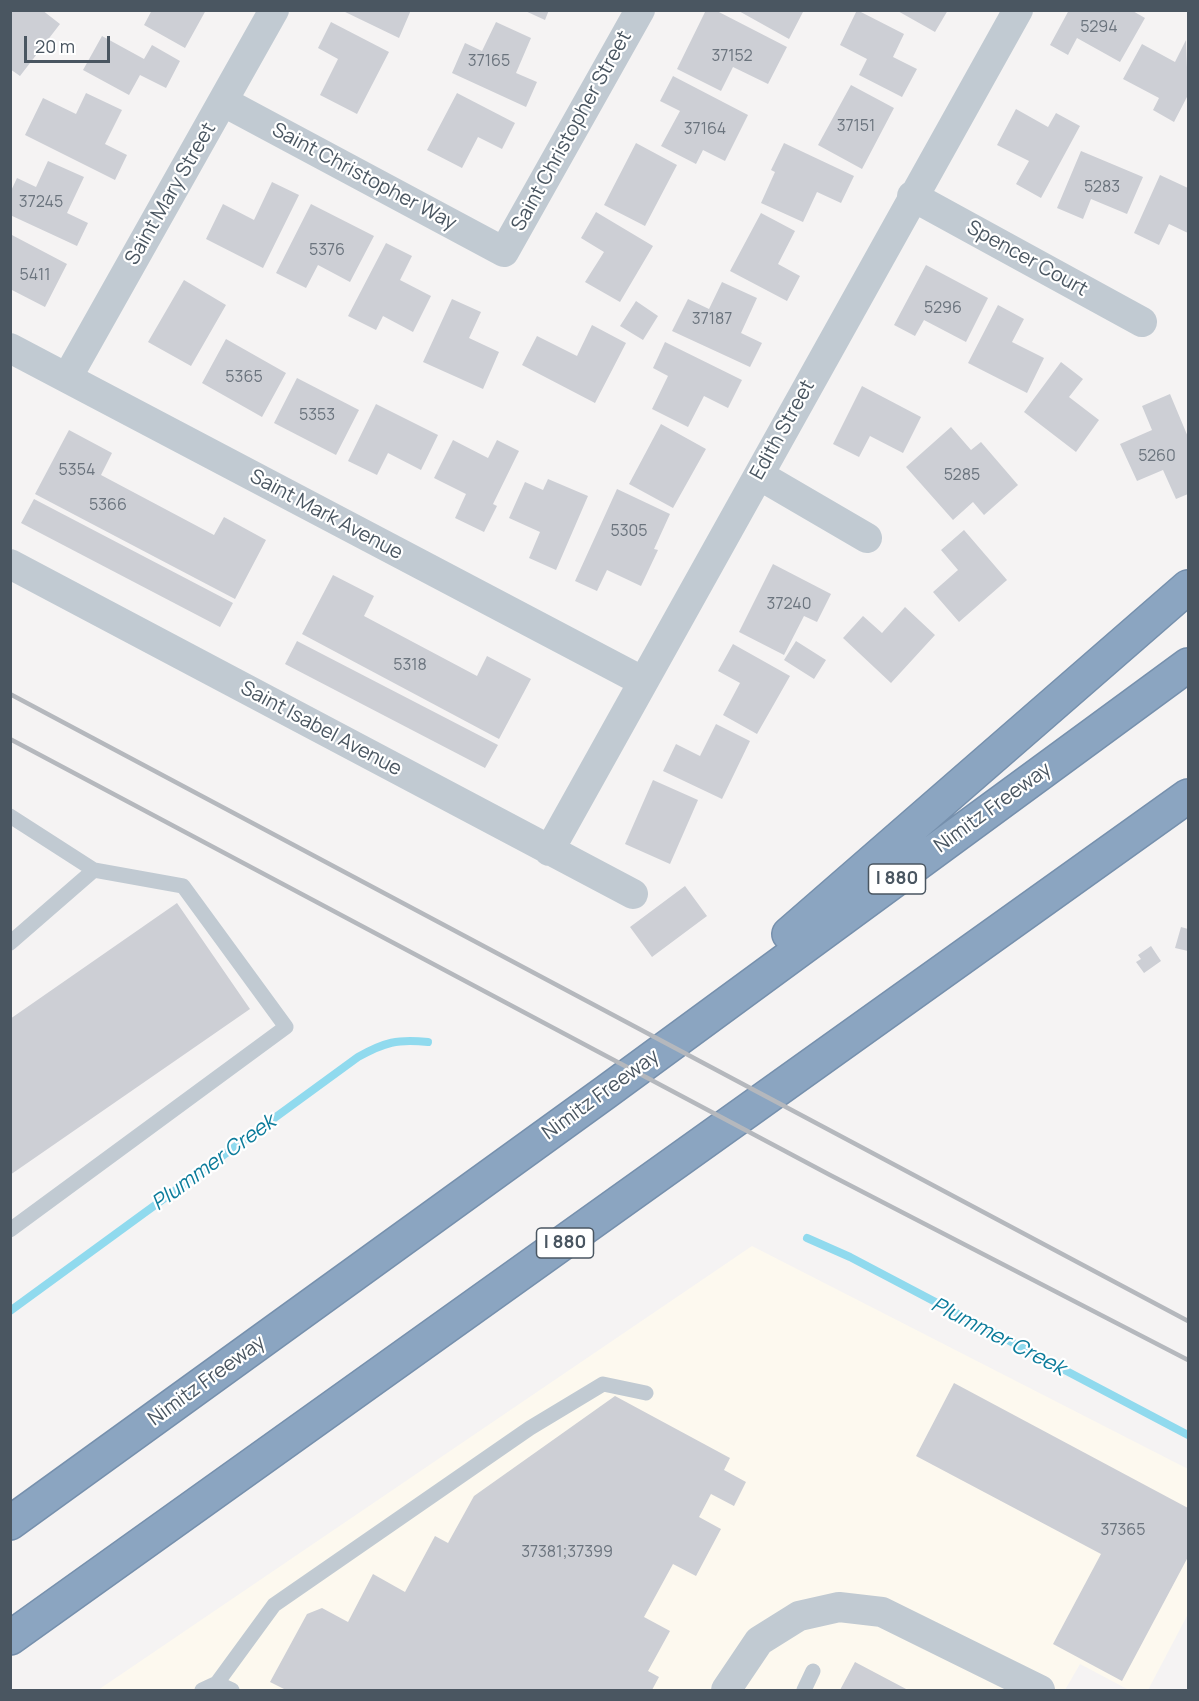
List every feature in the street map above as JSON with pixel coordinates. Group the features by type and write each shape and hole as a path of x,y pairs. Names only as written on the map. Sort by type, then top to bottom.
{"highway":[{"path":"606,1092 1188,587"},
{"name":"Nimitz Freeway","path":"10,1523 606,1092 1188,665"},
{"name":"I 880","path":"10,1638 1119,848 1188,796"},
{"path":"1119,848 1188,823"}],"street":[{"name":"Saint Mary Street","path":"67,378 274,10"},
{"name":"Saint Christopher Street","path":"504,252 640,10"},
{"name":"Edith Street","path":"549,851 912,196 1018,10"},
{"name":"Saint Christopher Way","path":"224,102 504,252"},
{"name":"Spencer Court","path":"912,196 1142,322"},
{"name":"Saint Mark Avenue","path":"10,348 642,681"},
{"path":"759,475 867,538"},
{"name":"Saint Isabel Avenue","path":"10,564 633,894"},
{"path":"726,1690 759,1641 799,1616 839,1607 882,1612 1040,1690"}],"lane":[{"path":"10,816 94,870 183,886 286,1027 10,1230"},
{"path":"10,943 94,870"},
{"path":"202,1690 217,1683 274,1605 530,1428 603,1384 646,1393"},
{"path":"804,1690 813,1671"},
{"path":"217,1683 232,1690"}],"shaded area":[{"path":"752,1246 1188,1469 1188,1614 1148,1690 1129,1690 1080,1664 1065,1690 98,1690"}],"building":[{"path":"10,10 42,10 60,24 20,76 10,69"},
{"path":"152,10 206,10 185,48 144,25"},
{"path":"341,10 411,10 399,38"},
{"path":"523,10 549,10 545,20"},
{"path":"706,10 715,10 787,47 768,84 733,67 721,91 677,69"},
{"path":"737,10 804,10 789,39"},
{"path":"857,10 904,34 893,57 917,69 902,97 859,75 867,59 840,45"},
{"path":"896,10 948,10 935,32"},
{"path":"1069,10 1131,10 1145,18 1120,62 1077,38 1068,55 1050,45"},
{"path":"331,22 389,52 357,114 320,95 338,59 318,48"},
{"path":"496,22 531,38 516,73 537,82 526,107 452,73 465,43 482,51"},
{"path":"102,36 144,59 152,45 180,61 166,88 140,75 129,95 83,70"},
{"path":"1186,40 1188,95 1174,122 1153,110 1159,98 1123,79 1142,44 1175,62"},
{"path":"673,76 748,115 725,161 703,150 696,164 661,146 680,111 660,101"},
{"path":"851,85 894,108 862,169 818,145"},
{"path":"86,93 122,110 105,144 127,155 115,180 25,135 43,98 76,114"},
{"path":"457,93 515,123 502,149 478,137 462,168 427,150"},
{"path":"1016,109 1048,127 1056,113 1080,126 1041,198 1016,184 1029,161 997,145"},
{"path":"636,143 677,165 645,226 604,205"},
{"path":"784,143 854,176 841,203 817,192 803,222 761,203 775,172 771,170"},
{"path":"1081,151 1143,177 1127,214 1091,199 1083,219 1057,208"},
{"path":"48,161 84,177 67,213 88,223 77,246 10,215 10,193 17,178 36,187"},
{"path":"1160,175 1188,188 1188,233 1169,224 1159,245 1134,233"},
{"path":"272,182 299,195 263,268 206,239 223,204 254,220"},
{"path":"311,204 374,236 350,282 318,265 306,288 276,273"},
{"path":"596,212 653,246 620,302 585,282 604,252 581,238"},
{"path":"761,213 795,231 778,264 800,276 787,301 730,271"},
{"path":"10,234 67,264 45,307 10,289"},
{"path":"386,243 412,256 400,280 431,296 413,332 383,316 376,330 348,316"},
{"path":"926,265 988,298 966,342 924,320 915,336 894,325"},
{"path":"184,280 226,305 191,366 148,342"},
{"path":"722,282 757,298 741,333 762,343 750,367 672,331 688,299 709,309"},
{"path":"452,299 481,312 469,338 499,352 483,389 423,362"},
{"path":"636,301 658,316 643,340 620,326"},
{"path":"998,305 1024,319 1012,342 1044,358 1027,393 968,363"},
{"path":"592,325 626,343 595,403 522,365 537,336 577,356"},
{"path":"226,339 286,373 262,417 202,383"},
{"path":"665,342 742,380 728,408 704,396 688,427 652,409 668,376 653,368"},
{"path":"1061,362 1083,379 1069,397 1099,420 1076,452 1024,412"},
{"path":"297,378 359,410 336,455 274,423"},
{"path":"862,386 921,417 903,453 870,436 859,457 833,444"},
{"path":"1170,394 1188,437 1188,494 1176,499 1163,470 1137,481 1120,444 1152,430 1142,406"},
{"path":"376,404 438,435 421,470 388,453 377,475 348,461"},
{"path":"661,424 706,449 673,508 629,484"},
{"path":"951,427 971,450 981,442 1018,485 984,515 973,502 953,520 906,467"},
{"path":"69,430 112,453 101,475 214,535 224,517 266,540 235,599 35,494"},
{"path":"453,440 488,458 497,440 519,451 493,504 497,506 484,532 455,518 466,494 434,478"},
{"path":"548,479 588,496 556,570 529,558 540,532 509,518 525,482 543,490"},
{"path":"617,489 670,514 654,549 658,550 641,586 607,570 597,591 575,581"},
{"path":"34,499 233,603 220,627 21,523"},
{"path":"964,530 1007,580 959,622 933,592 958,570 941,550"},
{"path":"773,564 831,594 817,622 804,616 784,655 739,632"},
{"path":"333,575 374,596 364,616 477,676 487,656 531,679 499,739 302,634"},
{"path":"905,607 935,635 891,683 843,638 863,616 882,633"},
{"path":"297,641 498,745 485,768 285,664"},
{"path":"796,641 826,660 814,679 784,660"},
{"path":"733,644 790,676 757,734 723,715 740,683 718,671"},
{"path":"716,724 750,741 722,799 663,771 676,744 700,756"},
{"path":"653,780 698,800 670,864 625,844"},
{"path":"685,886 707,916 652,957 630,927"},
{"path":"177,903 250,1009 10,1175 10,1019"},
{"path":"1181,927 1188,929 1188,951 1175,948"},
{"path":"1151,946 1161,961 1144,973 1136,962 1141,959 1138,955"},
{"path":"954,1383 1188,1508 1188,1557 1122,1681 1053,1644 1101,1554 916,1456"},
{"path":"615,1396 730,1458 724,1470 746,1482 734,1506 711,1494 699,1517 721,1529 696,1576 673,1564 644,1617 670,1631 648,1671 659,1677 652,1690 286,1690 270,1682 307,1614 322,1608 348,1622 373,1574 405,1592 435,1536 448,1543 474,1496"},
{"path":"855,1662 908,1690 840,1690"}],"waterway":[{"name":"Plummer Creek","path":"10,1311 358,1057 392,1043 428,1042"},
{"name":"Plummer Creek","path":"807,1238 850,1257 1188,1435"}],"railway":[{"path":"10,694 1188,1321"},
{"path":"10,739 830,1175 1188,1360"}]}
